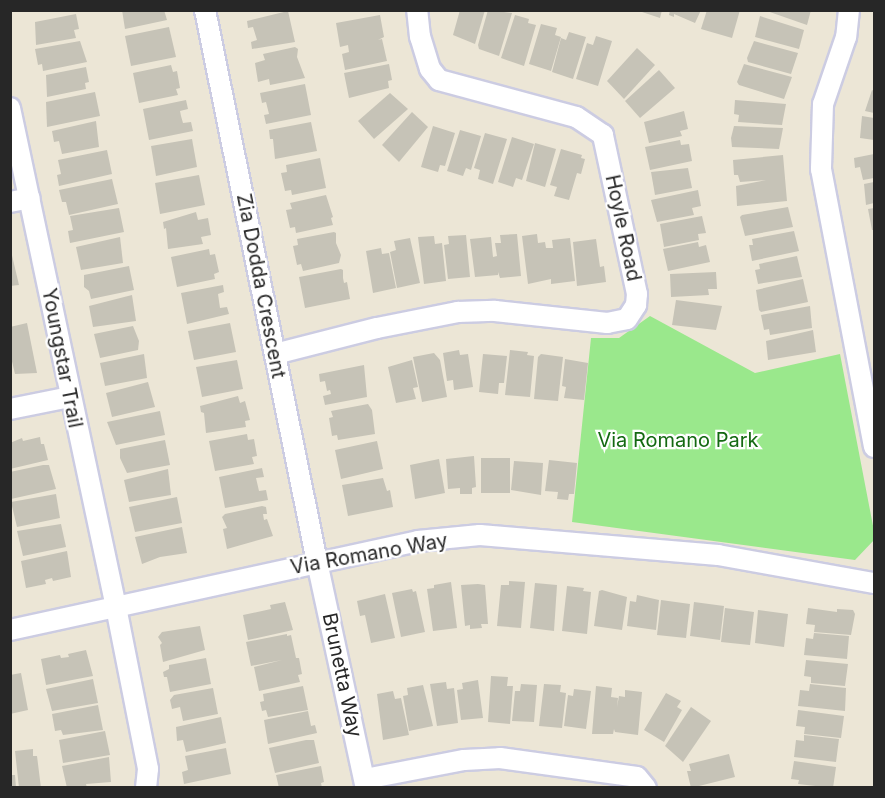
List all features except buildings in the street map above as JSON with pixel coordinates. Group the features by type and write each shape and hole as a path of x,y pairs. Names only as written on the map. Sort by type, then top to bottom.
{"street":[{"name":"Zia Dodda Crescent","path":"205,10 317,562"},
{"name":"Hoyle Road","path":"275,354 377,328 458,312 495,311 607,323 627,319 636,305 637,294 603,135 576,117 439,80 430,69 420,37 417,10"},
{"path":"849,10 846,37 824,104 821,169 874,447"},
{"name":"Youngstar Trail","path":"10,108 116,607 148,769 146,788"},
{"path":"10,202 30,198"},
{"path":"10,409 70,397"},
{"name":"Via Romano Way","path":"10,630 418,541 480,535 718,555 874,583"},
{"name":"Brunetta Way","path":"317,562 366,783"},
{"path":"366,783 464,760 500,758 637,777 646,788"}],"green space":[{"name":"Via Romano Park","path":"650,316 755,373 840,354 874,531 874,540 855,560 572,522 591,338 619,338"}]}
